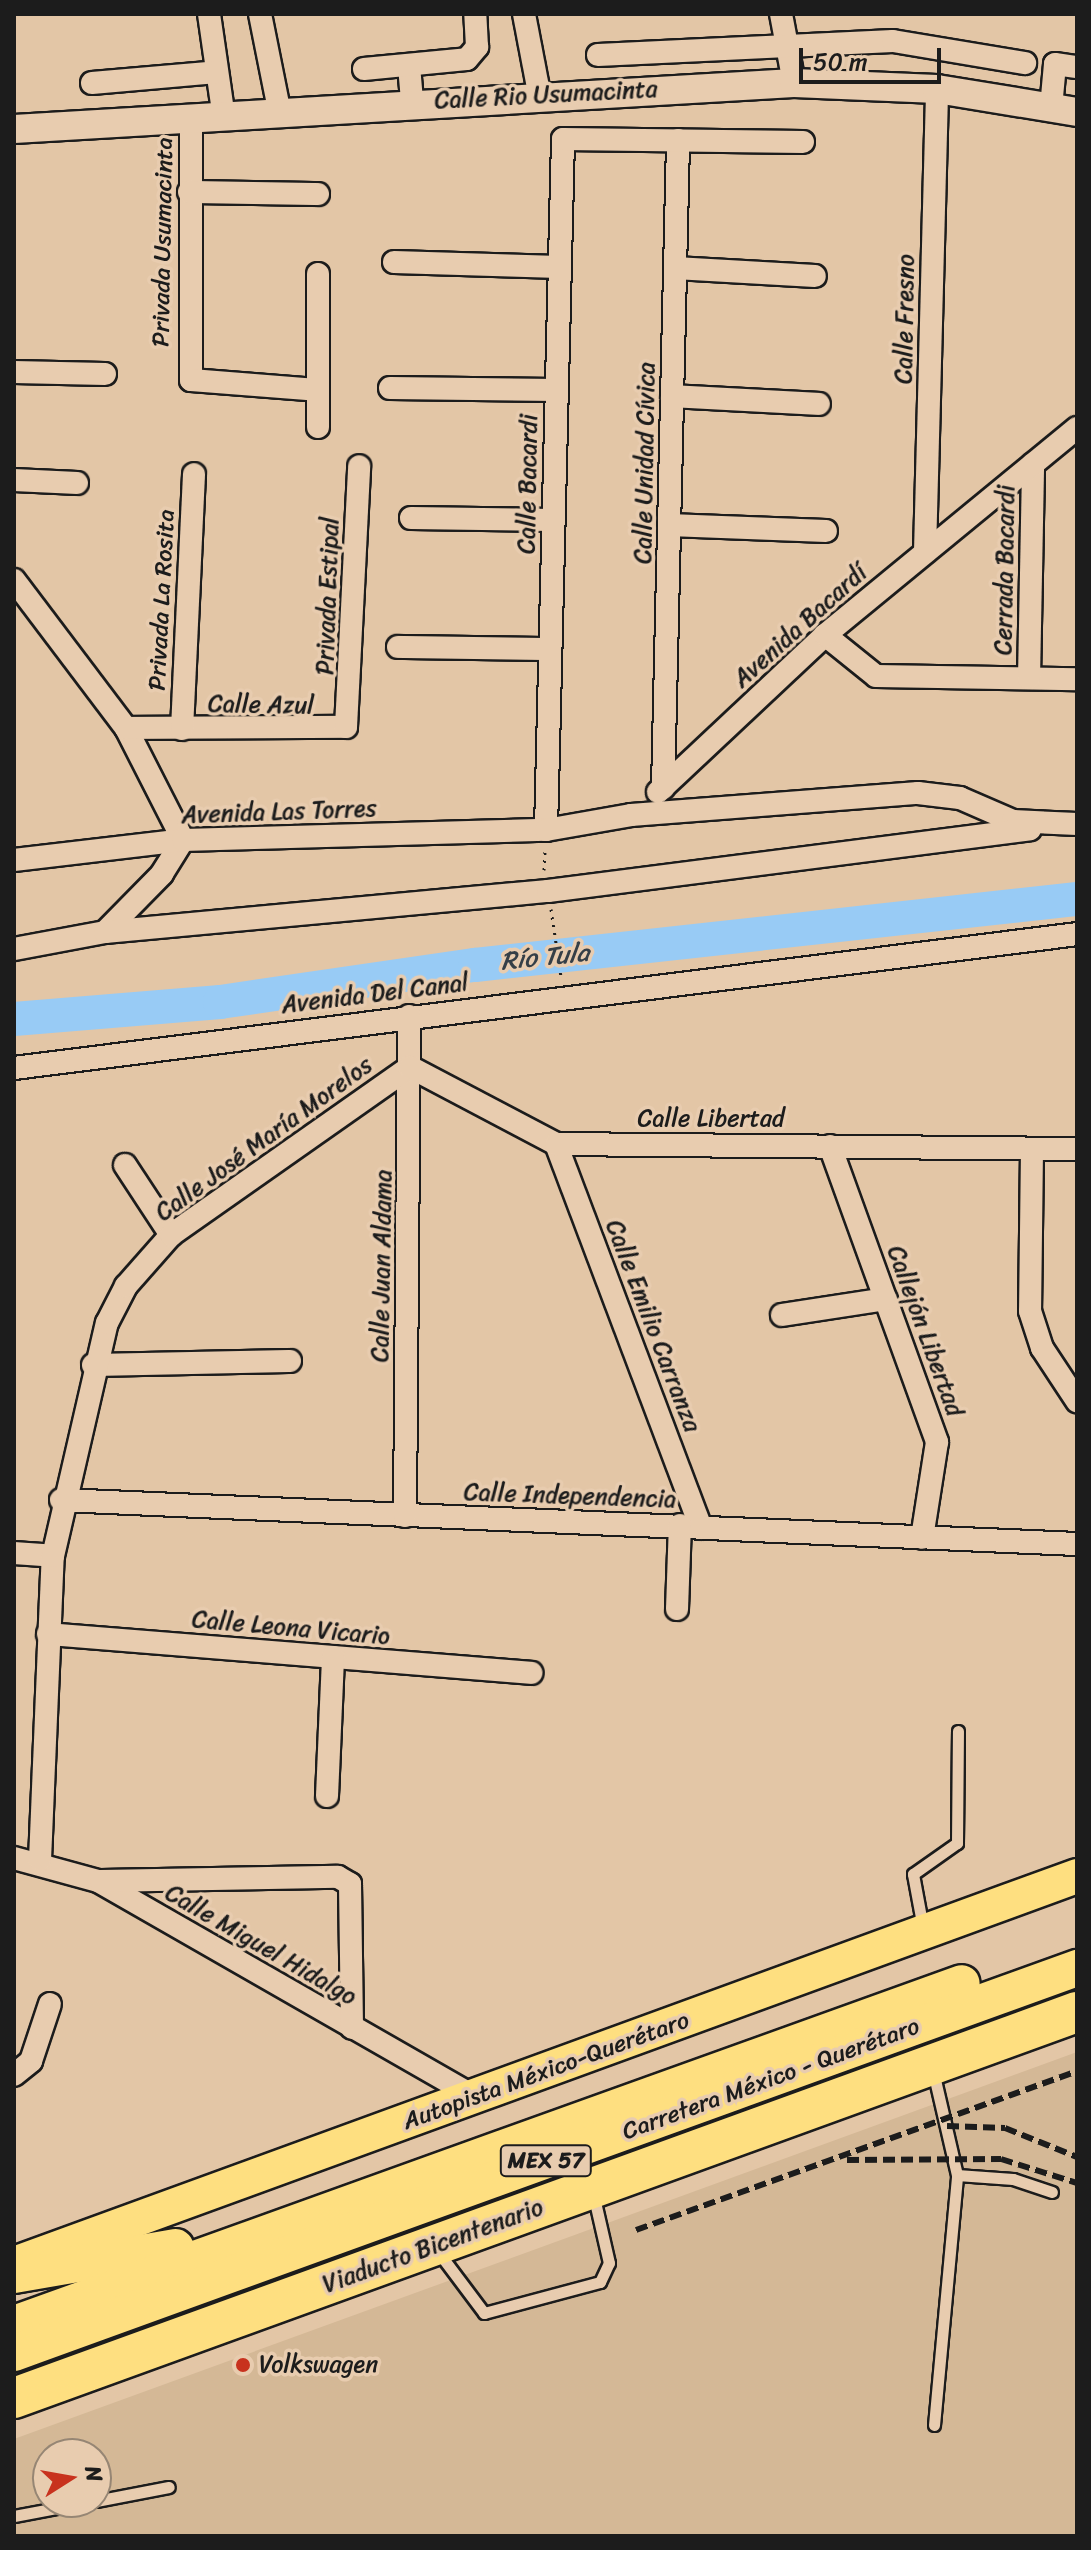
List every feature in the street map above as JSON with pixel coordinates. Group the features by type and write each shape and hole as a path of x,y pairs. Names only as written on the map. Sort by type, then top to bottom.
{"highway":[{"name":"Carretera México - Querétaro","path":"14,2324 1077,1942"},
{"name":"Carretera México - Querétaro","path":"14,2353 1077,1968"},
{"name":"Viaducto Bicentenario","path":"14,2398 1075,2017"},
{"path":"14,2275 272,2231"},
{"path":"14,2365 93,2325"}],"main road":[{"name":"Autopista México-Querétaro","path":"14,2264 1077,1876"},
{"path":"14,2409 935,2080 1075,2017"}],"street":[{"path":"209,14 224,118"},
{"path":"260,14 280,114"},
{"path":"364,69 409,66 473,54 475,14"},
{"path":"524,14 539,93"},
{"path":"781,14 797,46 794,83"},
{"path":"598,55 893,41 1025,63"},
{"path":"1064,110 1055,64 1077,67"},
{"path":"409,66 412,103"},
{"path":"92,83 217,72"},
{"name":"Calle Rio Usumacinta","path":"14,129 224,118 539,93 794,83 937,89 1064,110"},
{"name":"Calle Fresno","path":"925,552 937,89"},
{"name":"Privada Usumacinta","path":"191,120 191,380 317,390"},
{"name":"Calle Bacardi","path":"546,830 563,139 678,140"},
{"path":"678,140 803,142"},
{"name":"Calle Unidad Cívica","path":"663,788 678,140"},
{"path":"189,192 318,194"},
{"path":"394,262 559,267"},
{"path":"675,268 815,276"},
{"path":"318,274 318,427"},
{"path":"14,372 105,374"},
{"path":"390,388 556,390"},
{"path":"672,396 819,404"},
{"name":"Avenida Bacardí","path":"631,815 825,635 1077,428"},
{"name":"Cerrada Bacardi","path":"1029,678 1033,464"},
{"name":"Privada Estipal","path":"346,727 359,466"},
{"name":"Privada La Rosita","path":"182,729 194,474"},
{"path":"14,480 77,483"},
{"path":"411,518 553,520"},
{"path":"669,525 826,531"},
{"path":"14,580 126,728 183,840 162,874 105,932"},
{"path":"825,635 876,676 1077,679"},
{"path":"398,647 550,649"},
{"name":"Calle Azul","path":"126,728 346,727"},
{"path":"546,830 631,815 918,793 1047,827"},
{"path":"14,949 105,932 548,891 1077,824"},
{"name":"Avenida Las Torres","path":"14,860 183,840 546,830"},
{"name":"Avenida Del Canal","path":"14,1068 1077,934"},
{"name":"Calle Juan Aldama","path":"405,1516 409,1016"},
{"name":"Calle Libertad","path":"410,1067 556,1144 1077,1149"},
{"name":"Calle José María Morelos","path":"40,1860 48,1634 53,1556 61,1500 93,1365 126,1286 171,1235 410,1067"},
{"name":"Calle Emilio Carranza","path":"556,1144 690,1526 677,1609"},
{"name":"Callejón Libertad","path":"830,1146 937,1442 922,1538"},
{"path":"1032,1150 1030,1311 1042,1348 1077,1401"},
{"path":"125,1165 171,1235"},
{"path":"782,1315 886,1299"},
{"path":"93,1365 290,1361"},
{"name":"Calle Independencia","path":"61,1500 1077,1544"},
{"path":"14,1553 53,1556"},
{"name":"Calle Leona Vicario","path":"48,1634 531,1673"},
{"path":"327,1796 333,1657"},
{"name":"Calle Miguel Hidalgo","path":"14,1858 40,1860 98,1881 475,2097"},
{"path":"98,1881 338,1877 350,1884 352,2028"},
{"path":"14,2075 31,2061 50,2004"}],"lane":[{"path":"924,1932 913,1874 957,1843 958,1731"},
{"path":"934,2425 957,2175 935,2080"},
{"path":"957,2175 1013,2179 1052,2192"},
{"path":"442,2257 484,2313 600,2282 609,2263 595,2202"},
{"path":"112,2498 169,2487"}],"path":[{"path":"548,891 563,988"}],"shaded area":[{"path":"1077,2052 1077,2536 14,2536 14,2439"}],"waterway":[{"name":"Río Tula","path":"14,1019 220,1002 475,965 1077,899"}],"railway":[{"path":"636,2230 1077,2071"},
{"path":"947,2126 1005,2128 1077,2157"},
{"path":"847,2160 1001,2159 1077,2183"}],"place":[{"name":"Volkswagen","path":"243,2365"}]}
